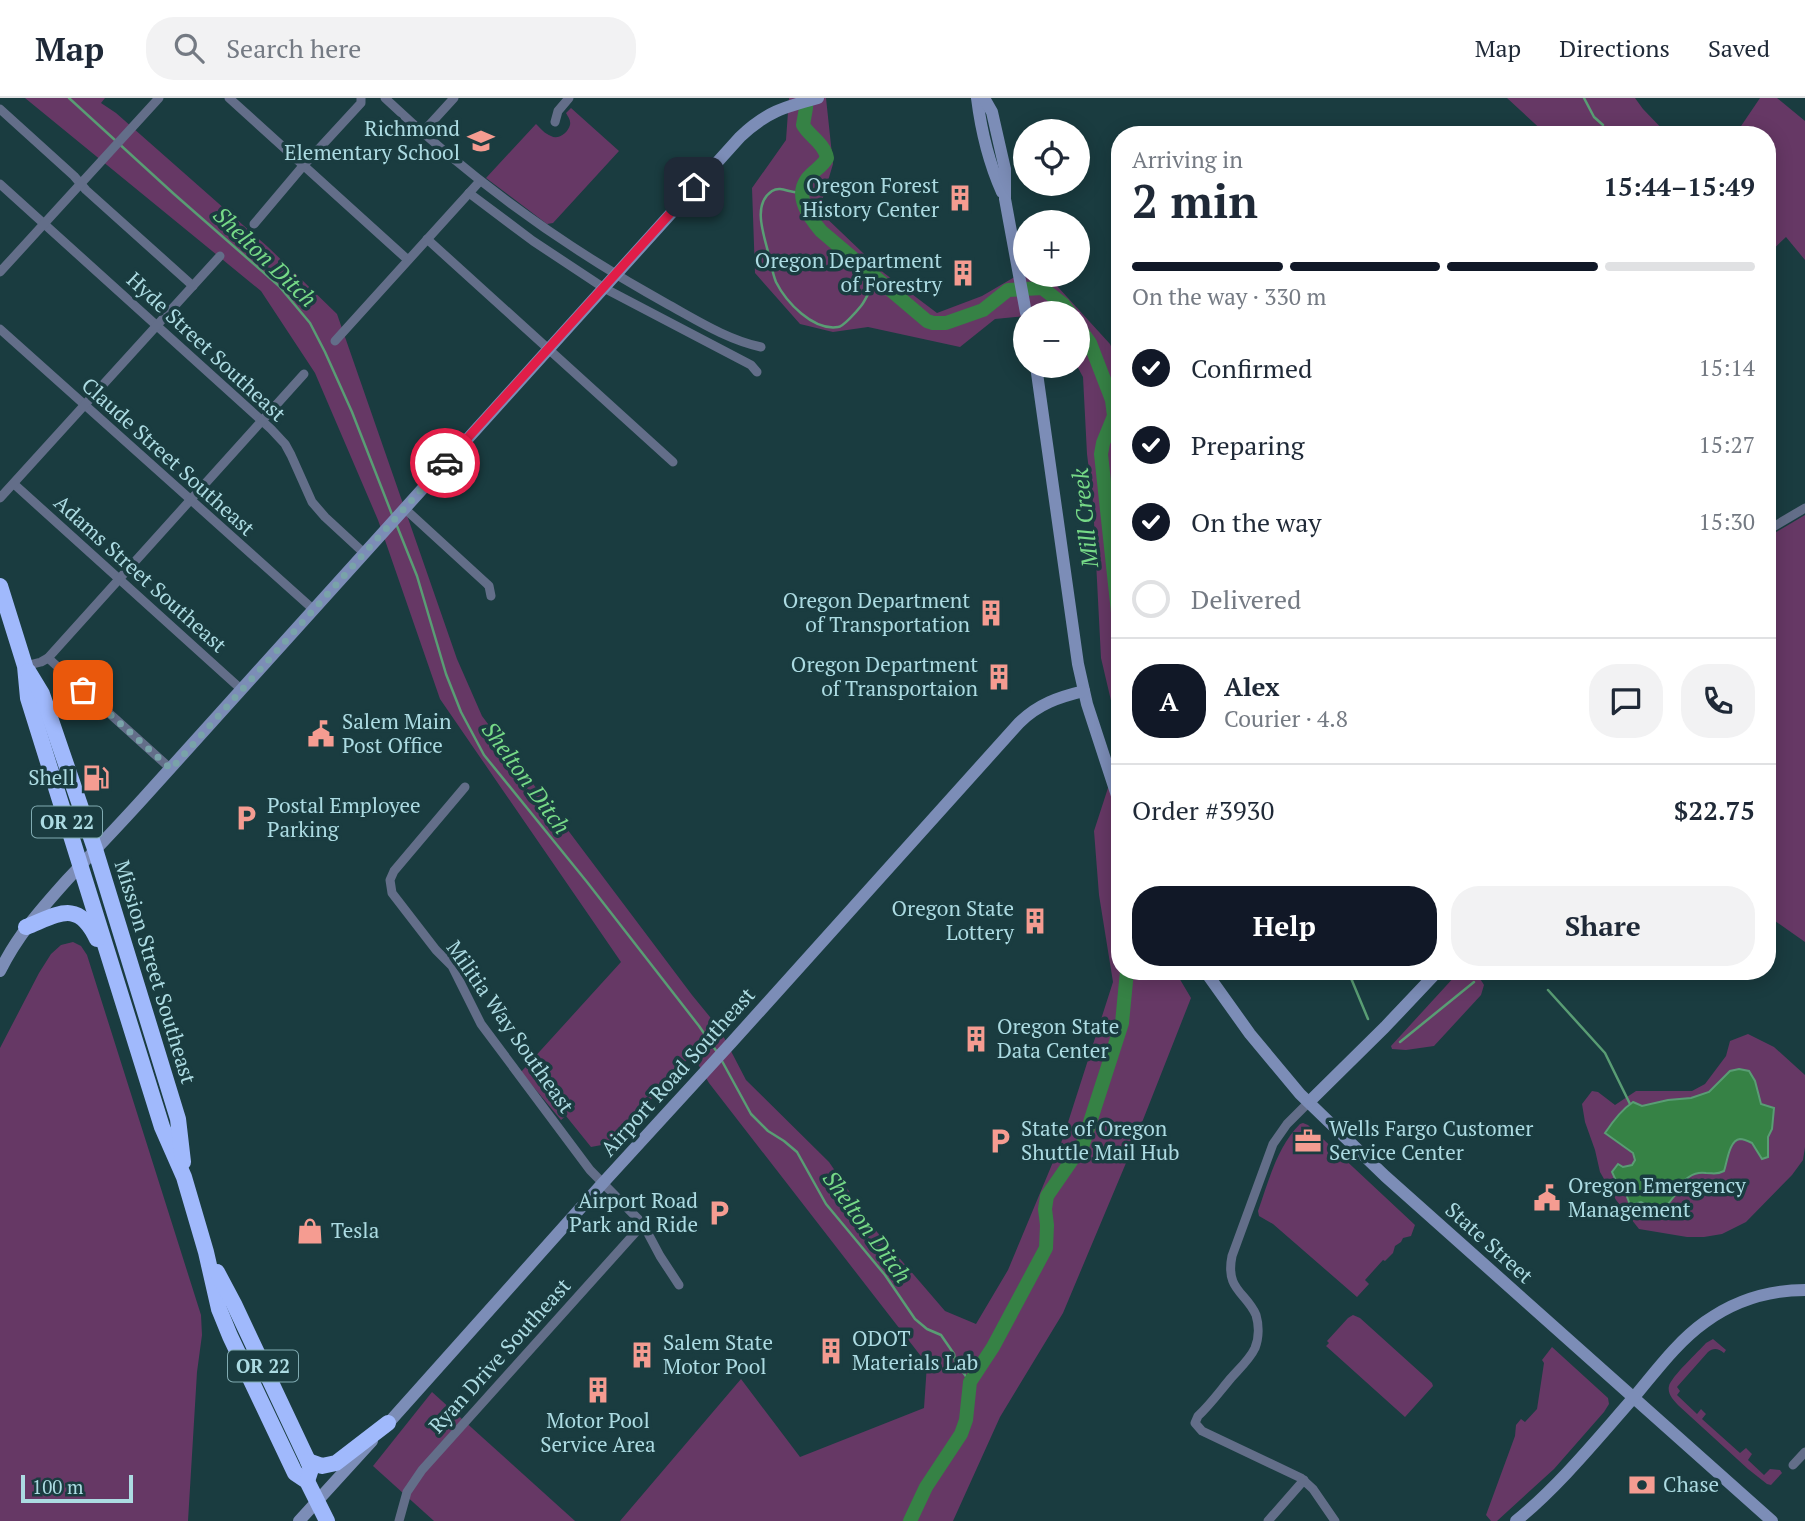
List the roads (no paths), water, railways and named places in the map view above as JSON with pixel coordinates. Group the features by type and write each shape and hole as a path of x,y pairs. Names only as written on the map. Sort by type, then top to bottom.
{"highway":[{"name":"Mission Street Southeast","path":"0,586 25,666 28,698 162,1127 184,1177 219,1309 295,1473 307,1481 327,1521"},
{"name":"Mission Street Southeast","path":"25,666 42,694 95,849 178,1119 184,1177"},
{"path":"26,927 59,914 74,913 83,917 90,925 115,976"},
{"name":"Mission Street Southeast","path":"206,1252 234,1304 312,1469 307,1481"},
{"path":"308,1461 322,1466 336,1463 388,1423"}],"main road":[{"path":"0,971 26,927 81,864 171,769 740,137 784,103 818,98"},
{"path":"977,98 993,171 1005,199"},
{"path":"985,98 992,112 1005,169 1005,199 1024,301"},
{"path":"1038,378 1066,588 1084,691 1111,781"},
{"name":"Airport Road Southeast","path":"299,1521 1028,713 1040,705 1084,691"},
{"name":"State Street","path":"1211,980 1250,1034 1309,1102 1385,1175 1772,1521"},
{"path":"1309,1102 1429,980"},
{"path":"1517,1521 1556,1484 1683,1341 1706,1322 1750,1298 1773,1292 1805,1290"}],"street":[{"path":"0,272 159,98"},
{"path":"229,98 408,260"},
{"path":"385,98 480,181 549,232 616,275 743,343 761,347"},
{"path":"422,133 454,98"},
{"path":"555,122 558,111 569,98"},
{"path":"254,224 361,99"},
{"path":"0,109 192,286"},
{"path":"335,341 480,181"},
{"name":"Hyde Street Southeast","path":"0,184 285,444 312,502 364,553"},
{"path":"469,193 533,241 604,288 751,365 757,372"},
{"path":"427,239 673,462"},
{"path":"0,498 220,256"},
{"name":"Claude Street Southeast","path":"0,329 314,610"},
{"path":"25,666 48,658 304,374"},
{"name":"Adams Street Southeast","path":"14,484 242,690"},
{"path":"404,508 489,586 491,596"},
{"path":"1776,525 1805,508"},
{"path":"48,658 171,769"},
{"name":"Militia Way Southeast","path":"465,787 394,871 390,880 392,893 436,950 452,965 481,1024 590,1170 642,1224 679,1285"},
{"path":"1309,1102 1287,1124 1273,1144 1230,1262 1233,1283 1256,1315 1257,1343 1250,1356 1198,1416 1195,1423 1202,1431 1304,1480 1335,1521"},
{"name":"Ryan Drive Southeast","path":"399,1521 407,1492 422,1470 642,1224"},
{"path":"1793,1465 1805,1452"},
{"path":"1268,1521 1304,1480"}],"waterway":[{"name":"Shelton Ditch","path":"69,98 279,286 310,323 352,412 393,517"},
{"name":"Mill Creek","path":"806,98 803,125 823,148 827,158 803,186 803,200 808,214 821,231 927,321 946,323 983,310 1008,290 1042,288 1059,301"},
{"path":"1584,98 1594,117 1603,125"},
{"path":"803,192 776,189 762,204 761,222 774,276 786,298 810,320 829,327 838,327 856,311 879,281"},
{"name":"Mill Creek","path":"1090,343 1111,397"},
{"name":"Mill Creek","path":"1111,423 1101,454 1111,547"},
{"path":"1105,483 1111,487"},
{"name":"Shelton Ditch","path":"397,526 417,576 446,674 461,712 484,755 587,882 717,1052"},
{"name":"Mill Creek","path":"910,1521 926,1487 961,1434 966,1420 970,1382 993,1347 1046,1248 1047,1196 1083,1144 1122,1023 1126,980"},
{"path":"1352,980 1368,1019"},
{"path":"1400,1042 1474,982"},
{"path":"1548,990 1605,1053 1630,1104"},
{"name":"Shelton Ditch","path":"722,1061 751,1114 768,1131 797,1152 826,1204 885,1275 915,1319 927,1329 941,1335 970,1382"}],"place":[{"name":"Richmond Elementary School","path":"481,141"},
{"name":"Oregon Forest History Center","path":"960,198"},
{"name":"Oregon Department of Forestry","path":"963,273"},
{"name":"Oregon Department of Transportation","path":"991,613"},
{"name":"Oregon Department of Transportaion","path":"999,677"},
{"name":"Salem Main Post Office","path":"321,734"},
{"name":"Shell","path":"96,778"},
{"name":"Postal Employee Parking","path":"246,818"},
{"name":"Oregon State Lottery","path":"1035,921"},
{"name":"Oregon State Data Center","path":"976,1039"},
{"name":"State of Oregon Shuttle Mail Hub","path":"1000,1141"},
{"name":"Wells Fargo Customer Service Center","path":"1308,1141"},
{"name":"Oregon Emergency Management","path":"1547,1198"},
{"name":"Airport Road Park and Ride","path":"719,1213"},
{"name":"Tesla","path":"310,1231"},
{"name":"ODOT Materials Lab","path":"831,1351"},
{"name":"Salem State Motor Pool","path":"642,1355"},
{"name":"Motor Pool Service Area","path":"598,1390"},
{"name":"Chase","path":"1642,1485"}]}
